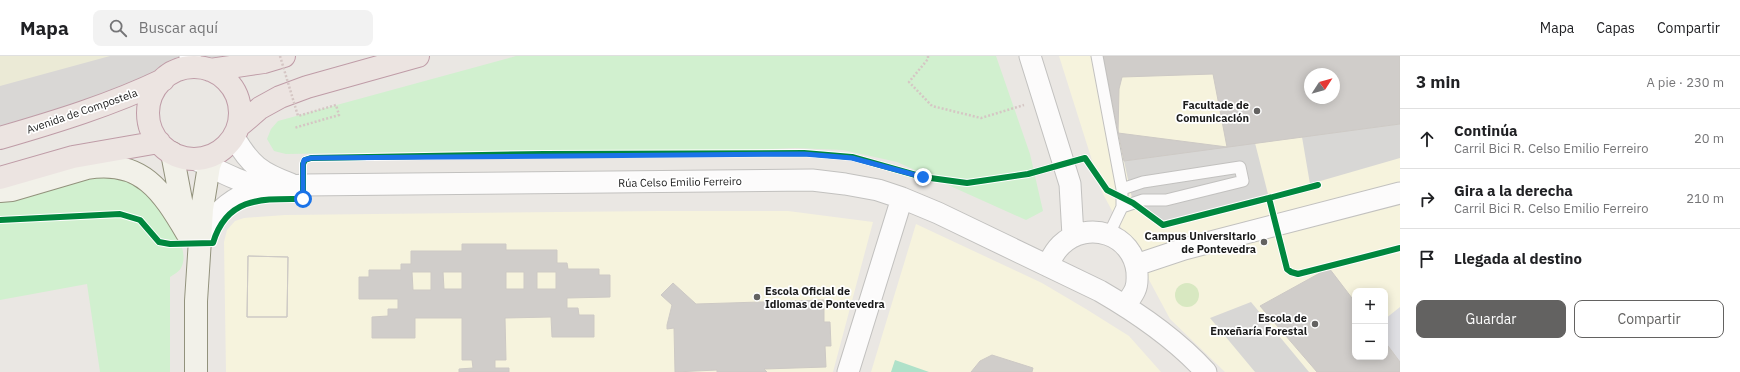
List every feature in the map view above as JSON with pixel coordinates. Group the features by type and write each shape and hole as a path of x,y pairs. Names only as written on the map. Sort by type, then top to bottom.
{"highway":[{"path":"284,56 264,62 197,64 176,71 163,80 154,90 150,103 149,117 152,130 165,148 183,158 205,160 225,148 236,131 260,108 280,97 307,87 418,56"},
{"path":"197,64 222,77 232,86 238,99 240,112 236,131"},
{"name":"Avenida de Compostela","path":"0,138 88,111 134,94 163,80"},
{"path":"0,178 73,157 165,148"}],"main road":[{"path":"165,148 194,233 196,372"},
{"path":"194,233 202,209 205,160"},
{"path":"0,191 12,190 87,168 100,166 117,167 141,176 160,191 194,233"}],"street":[{"path":"1030,56 1070,184 1073,236"},
{"path":"236,131 244,154 256,167 271,176 295,186"},
{"path":"205,160 262,187"},
{"name":"Rúa Celso Emilio Ferreiro","path":"262,187 812,180 878,190 938,213 1100,291 1125,306 1168,336 1206,372"},
{"path":"194,233 228,203 262,187"},
{"path":"1136,265 1184,248 1400,192"},
{"path":"848,372 902,198"},
{"path":"1048,266 1061,245 1073,236 1081,233 1096,231 1109,234 1125,244 1136,265 1138,280 1135,290 1125,306"}],"lane":[{"path":"1097,56 1122,189 1122,207 1109,234"},
{"path":"1122,189 1143,182 1240,167 1243,181 1166,200 1143,200 1122,207"}],"path":[{"path":"280,56 298,116 336,104 339,115 294,128"},
{"path":"928,56 928,59 909,82 932,106 981,118 1043,99"}],"shaded area":[{"path":"0,56 254,56 163,80 0,137"},
{"name":"Campus Universitario de Pontevedra","path":"1059,56 1400,56 1400,372 1225,372 1170,319 1102,192"},
{"path":"1400,124 1400,158 1310,184 1302,137"},
{"path":"1255,143 1269,198 1163,225 1133,203 1124,161"},
{"path":"788,211 873,222 833,372 226,372 224,242 227,230 235,221 244,218 285,215"},
{"path":"916,224 1042,283 1086,309 1129,336 1161,372 871,372"},
{"path":"1251,302 1309,372 1255,372 1210,318"},
{"path":"1400,307 1400,362 1388,346 1388,317"}],"green space":[{"path":"0,56 110,56 0,86"},
{"path":"516,56 996,56 1030,154 1043,211 1026,220 897,162 843,150 795,148 748,150 543,150 286,154 274,151 267,139 271,129 278,121"},
{"path":"109,174 143,188 150,195 172,225 182,248 183,259 181,268 170,277 170,372 100,372 87,284 0,300 0,201"},
{"path":"1187,283 1192,284 1198,290 1198,300 1192,306 1187,307 1182,306 1176,300 1175,295 1176,290 1182,284"},
{"path":"895,360 929,372 891,372"}],"building":[{"name":"Facultade de Comunicación","path":"1103,56 1400,56 1400,124 1124,161"},
{"path":"1213,74 1227,147 1118,133 1119,89 1122,77"},
{"path":"462,244 506,244 506,250 557,250 557,263 567,263 568,269 599,269 599,275 610,275 610,297 567,298 567,308 578,308 579,315 594,315 594,337 552,337 551,317 505,318 506,360 495,360 495,368 509,368 509,372 459,372 459,369 473,368 472,360 462,360 462,318 415,318 415,338 372,338 372,317 388,316 388,309 398,309 398,299 359,299 359,277 369,277 369,270 401,270 401,264 411,264 411,251 462,251","holes":["412,272 431,272 431,290 413,290","443,272 462,272 462,289 444,289","506,272 524,272 524,289 506,289","537,272 556,272 556,289 537,289"]},
{"path":"248,256 288,257 287,317 247,317"},
{"path":"248,256 288,257 287,317 247,317"},
{"name":"Escola de Enxeñaría Forestal","path":"1329,268 1352,298 1352,360 1388,360 1388,346 1400,362 1400,372 1317,372 1260,306"},
{"path":"673,283 696,304 824,300 824,322 830,322 831,346 825,346 826,367 764,369 767,372 717,372 717,370 675,372 674,328 667,329 672,305 661,295"},
{"path":"992,355 1033,368 1032,372 971,372 980,361"}],"cycle path":[{"path":"0,220 120,214 140,220 159,242 170,244 213,243 219,228 227,216 237,208 248,203 274,199 303,199 303,164 305,160 311,158 544,154 804,153 852,157 923,177 967,183 1028,174 1085,158 1107,190 1133,203 1163,225 1269,198 1287,269 1291,272 1298,274 1400,248"},
{"path":"1269,198 1318,185"}],"place":[{"name":"Facultade de Comunicación","path":"1257,111"},
{"name":"Campus Universitario de Pontevedra","path":"1264,242"},
{"name":"Escola Oficial de Idiomas de Pontevedra","path":"757,297"},
{"name":"Escola de Enxeñaría Forestal","path":"1315,324"}],"route":[{"path":"303,199 303,164 304,160 311,158 544,154 804,154 852,158 898,169 923,177"}]}
